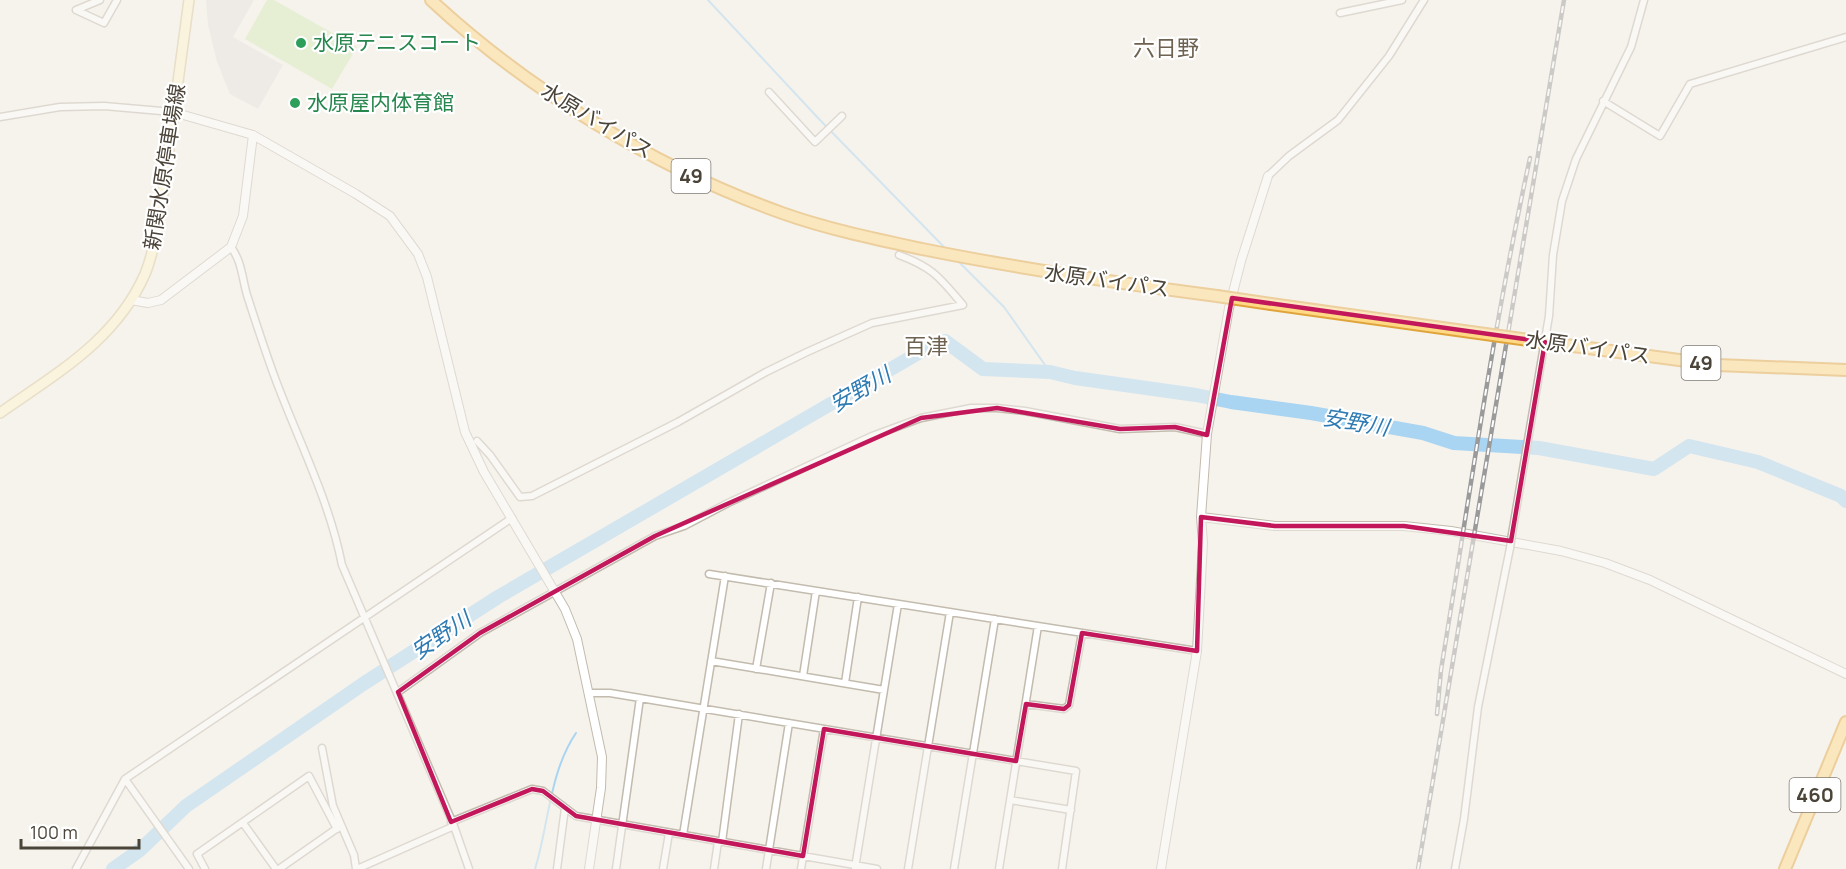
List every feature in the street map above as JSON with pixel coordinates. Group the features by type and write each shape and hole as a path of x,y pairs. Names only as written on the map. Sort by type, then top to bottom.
{"highway":[{"name":"水原バイパス","path":"431,0 528,79 595,122 693,177 782,213 870,238 1062,275 1558,344 1717,364 1846,370"},
{"name":"460","path":"1785,869 1846,722"}],"main road":[{"name":"新関水原停車場線","path":"0,413 92,347 114,325 146,273 155,245 189,0"}],"street":[{"path":"99,0 76,10 104,23 117,0"},
{"path":"1340,13 1402,0"},
{"path":"1161,869 1197,651 1203,543 1201,517 1207,434 1241,261 1267,180 1289,156 1338,120 1389,56 1424,0"},
{"path":"1455,869 1464,819 1478,706 1512,534 1549,316 1557,223 1576,159 1631,47 1644,0"},
{"path":"1603,101 1660,136 1690,84 1846,37"},
{"path":"769,92 815,142 842,116"},
{"path":"0,117 60,107 104,106 173,112 253,135 390,216 418,254 427,277 465,432 484,472 572,624 602,757 598,821 589,869"},
{"path":"131,300 147,303 161,300 231,247 243,216 253,135"},
{"path":"231,247 238,258 246,293 275,379 305,447 339,548 342,565 396,689 469,869"},
{"path":"477,441 517,494 524,498 532,496 678,422 766,372 807,352 872,324 963,305 934,271 921,263 899,255"},
{"path":"396,689 480,633 655,536 684,526 862,441 921,418 971,408 997,408 1120,429 1175,427 1207,434"},
{"path":"1201,517 1275,526 1416,527 1561,550 1650,580 1846,674"},
{"path":"76,869 128,782 512,518"},
{"path":"709,573 1197,651"},
{"path":"683,835 724,576"},
{"path":"756,669 771,584"},
{"path":"803,676 816,591"},
{"path":"845,683 858,597"},
{"path":"855,867 898,604"},
{"path":"908,869 950,612"},
{"path":"954,869 995,619"},
{"path":"999,869 1038,626"},
{"path":"1026,704 1064,709 1069,705 1082,633"},
{"path":"711,661 884,690"},
{"path":"589,693 610,693 1076,771 1062,869"},
{"path":"616,869 640,698"},
{"path":"714,869 739,714"},
{"path":"765,869 789,723"},
{"path":"801,869 824,729"},
{"path":"322,748 339,827"},
{"path":"205,869 197,854 309,776 354,855 356,869 532,789 543,791 576,816 855,867 877,869"},
{"path":"128,782 189,869"},
{"path":"1010,800 1071,810"},
{"path":"557,869 564,808"},
{"path":"243,823 277,869 339,827"},
{"path":"663,869 669,833"}],"highlighted area":[{"path":"1232,298 1545,342 1511,541 1404,526 1275,526 1201,517 1197,651 1082,633 1069,705 1064,709 1026,704 1016,761 824,729 803,856 576,816 543,791 532,789 451,822 398,692 480,633 655,536 921,418 997,408 1120,429 1175,427 1207,435"}],"green space":[{"name":"水原テニスコート","path":"267,0 274,0 357,47 332,89 245,39"}],"shaded area":[{"path":"206,0 254,0 233,37 283,65 258,109 230,94 217,62 208,25"}],"waterway":[{"path":"708,0 819,119 946,249"},
{"path":"957,260 1004,307 1050,372"},
{"name":"安野川","path":"113,869 140,850 186,806 363,684 498,597 927,348 945,341 983,369 1050,372 1075,378 1311,413 1423,433 1454,443 1539,448 1654,469 1689,446 1758,462 1841,496 1846,501"},
{"path":"535,869 560,765 576,733"}],"railway":[{"path":"1418,869 1564,0"},
{"path":"1437,714 1441,670 1482,414 1504,285 1530,158"}],"place":[{"name":"水原テニスコート","path":"301,43"},
{"name":"水原屋内体育館","path":"295,103"}],"district":[{"name":"六日野","path":"1166,48"},
{"name":"百津","path":"926,346"}]}
